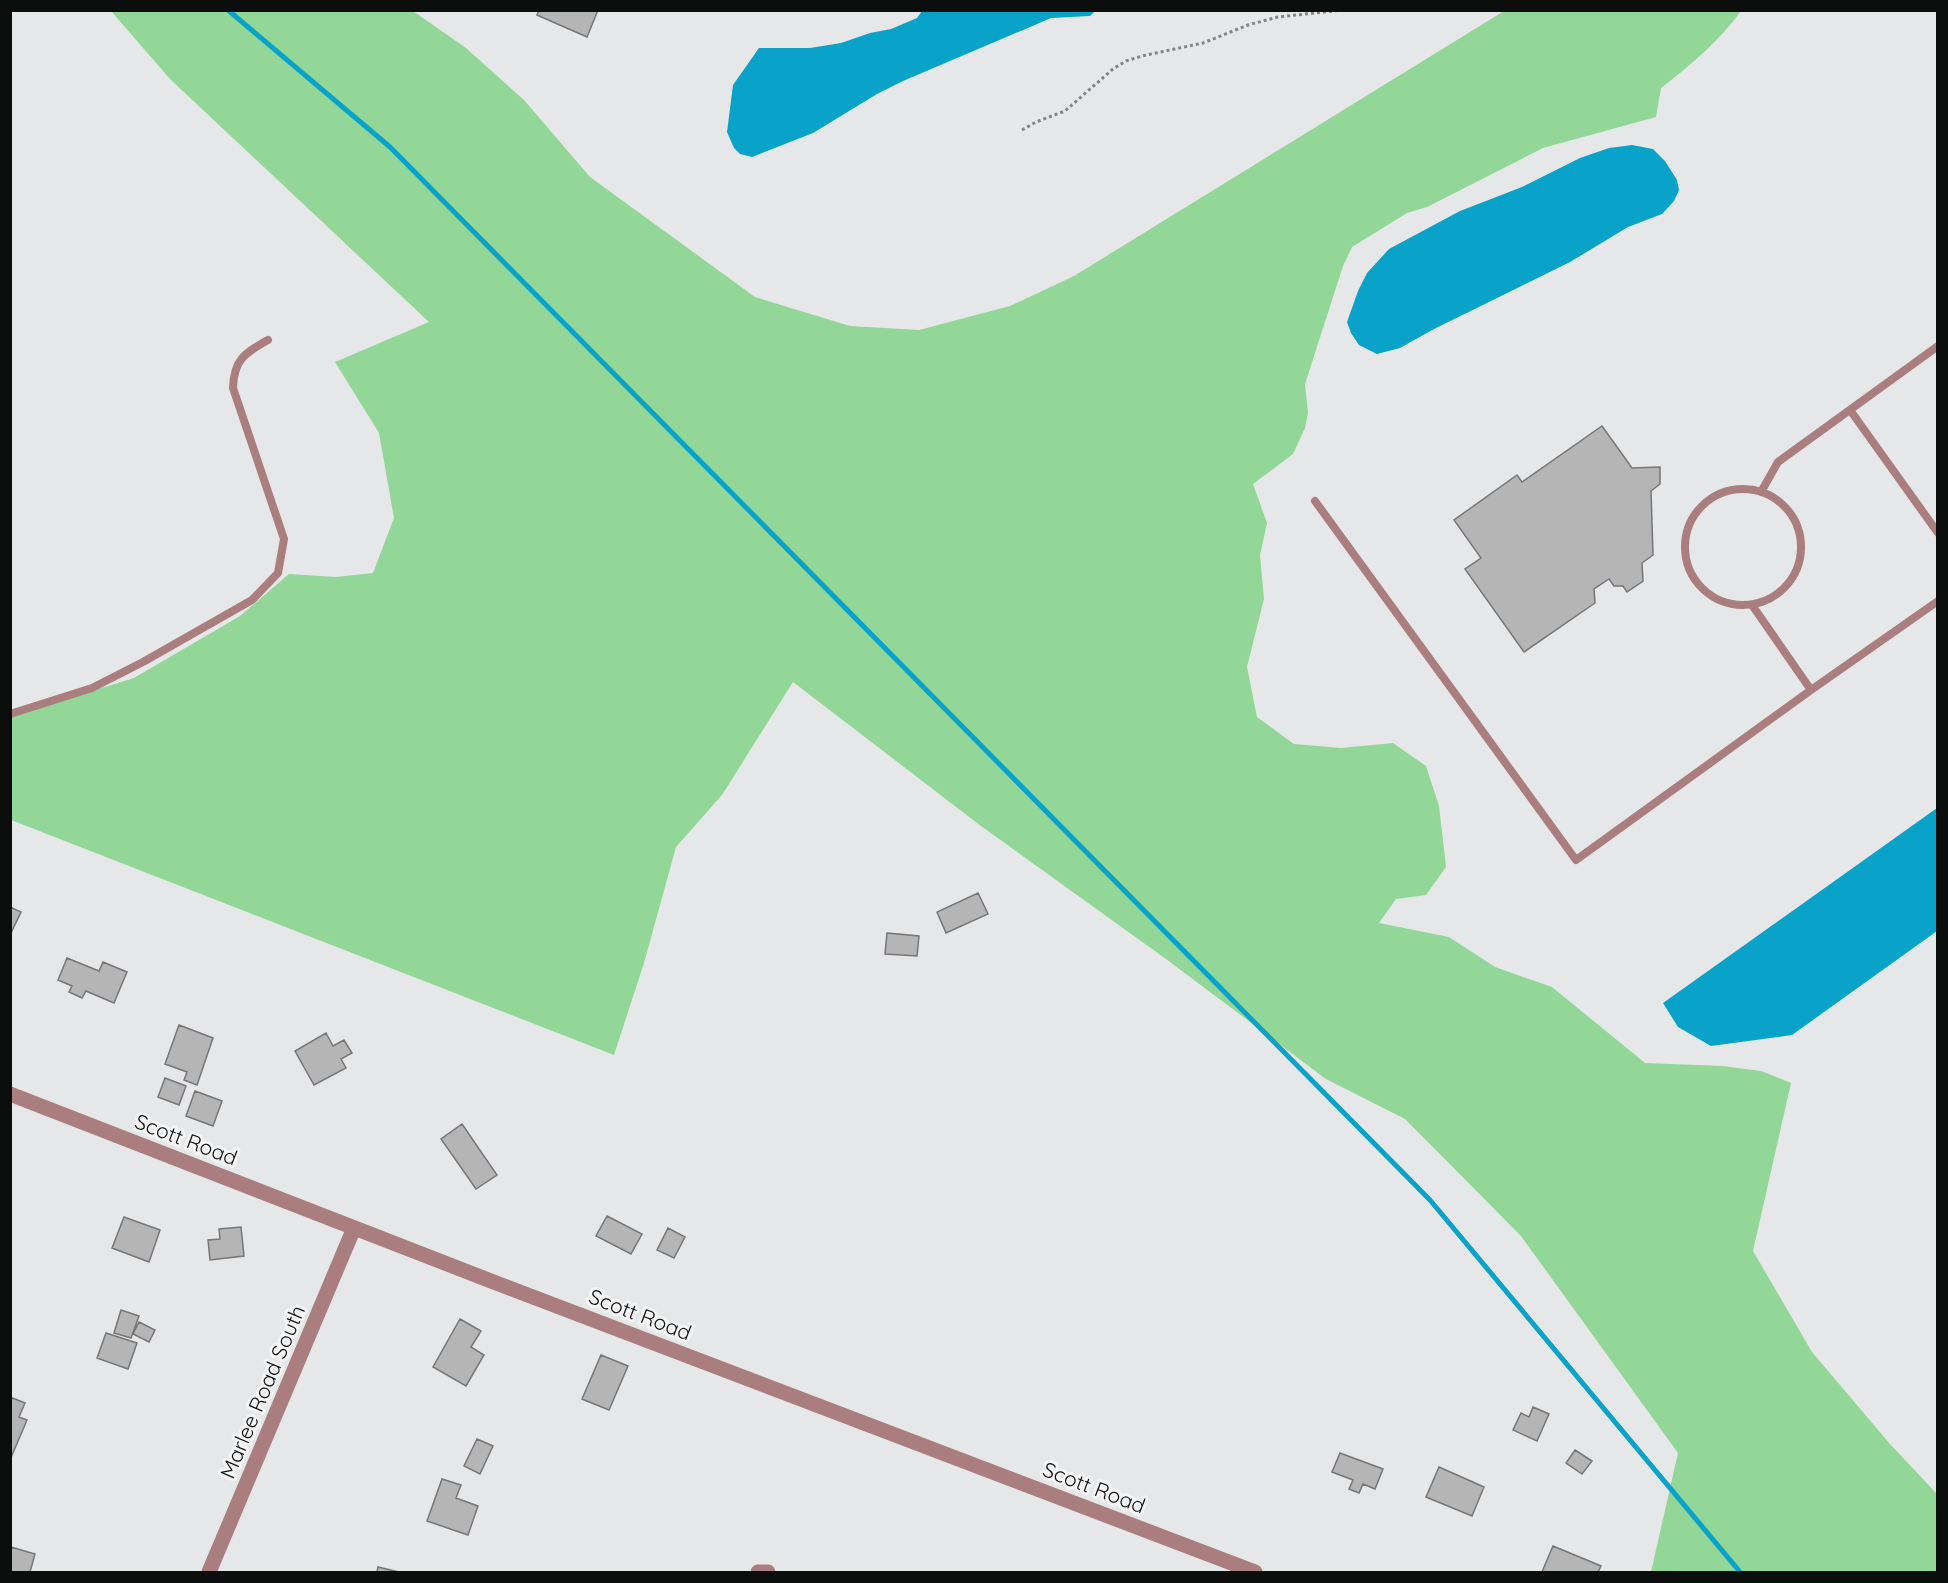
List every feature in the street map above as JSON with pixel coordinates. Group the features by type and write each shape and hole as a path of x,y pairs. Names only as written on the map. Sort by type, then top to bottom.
{"street":[{"name":"Scott Road","path":"10,1094 1255,1572"},
{"name":"Marlee Road South","path":"209,1572 354,1228"},
{"path":"758,1572 768,1572"}],"lane":[{"path":"10,714 92,688 143,662 252,600 278,573 284,539 233,388 234,369 241,359 250,350 268,340"},
{"path":"1761,492 1778,462 1938,346"},
{"path":"1850,410 1938,533"},
{"path":"1743,487 1761,492 1778,501 1792,515 1800,532 1801,552 1796,571 1786,587 1770,599 1752,605 1732,605 1715,599 1700,587 1689,571 1685,553 1686,534 1694,517 1706,502 1723,493 1743,487"},
{"path":"1316,501 1576,860 1810,690 1938,601"},
{"path":"1752,605 1810,690"}],"path":[{"path":"1022,130 1065,111 1113,69 1126,61 1203,43 1248,25 1278,17 1343,10"}],"green space":[{"path":"111,11 413,11 466,48 524,100 590,177 755,297 850,326 919,330 1010,306 1074,276 1504,11 1741,11 1704,52 1661,88 1656,117 1543,148 1427,207 1407,213 1352,247 1343,266 1305,384 1308,413 1305,428 1293,454 1253,484 1267,523 1260,555 1264,599 1247,667 1257,717 1294,744 1341,748 1393,743 1426,766 1439,806 1446,867 1426,895 1396,899 1379,923 1449,937 1495,967 1552,987 1645,1063 1722,1066 1761,1071 1791,1083 1753,1251 1812,1352 1890,1444 1937,1494 1937,1572 1651,1572 1678,1453 1521,1236 1405,1119 1326,1079 1166,959 981,826 793,682 722,795 676,847 644,963 614,1055 11,820 10,716 134,678 240,616 289,574 336,577 373,573 394,518 379,433 335,362 429,322 170,79"}],"water":[{"path":"922,11 1095,11 1090,16 1051,18 903,81 813,133 752,157 740,154 734,148 727,132 733,85 759,48 810,48 841,43 870,33 891,29 917,18"},
{"path":"1632,145 1653,149 1665,161 1677,180 1679,190 1674,201 1662,214 1628,227 1570,262 1400,348 1377,354 1359,345 1347,322 1367,273 1389,249 1460,211 1522,187 1580,158 1609,148"},
{"path":"1937,808 1937,931 1792,1035 1711,1046 1678,1027 1663,1003"}],"building":[{"path":"539,10 598,10 587,37 537,15"},
{"path":"1602,426 1632,468 1660,467 1660,484 1651,491 1653,555 1642,563 1643,581 1627,592 1623,586 1614,586 1609,579 1594,589 1595,603 1524,652 1465,569 1481,558 1454,520 1517,475 1522,482"},
{"path":"978,893 988,914 946,933 937,912"},
{"path":"10,907 21,912 10,935"},
{"path":"887,933 919,936 917,956 885,954"},
{"path":"67,958 99,971 103,962 127,972 114,1003 86,991 82,998 69,992 72,986 58,980"},
{"path":"179,1025 213,1038 197,1085 184,1080 187,1072 165,1064"},
{"path":"326,1033 333,1046 344,1040 352,1053 341,1059 346,1068 314,1085 295,1051"},
{"path":"165,1078 186,1086 179,1105 158,1097"},
{"path":"195,1091 222,1101 213,1126 186,1116"},
{"path":"462,1124 497,1175 476,1189 441,1139"},
{"path":"607,1216 642,1234 631,1254 596,1236"},
{"path":"124,1217 160,1230 149,1262 112,1248"},
{"path":"241,1227 244,1256 210,1260 208,1240 220,1239 219,1229"},
{"path":"668,1228 685,1237 674,1258 657,1250"},
{"path":"121,1310 139,1316 131,1338 114,1333"},
{"path":"460,1319 481,1331 471,1347 484,1355 466,1386 433,1367"},
{"path":"139,1322 155,1330 149,1342 133,1334"},
{"path":"106,1333 137,1343 128,1369 97,1358"},
{"path":"601,1355 628,1366 609,1410 582,1399"},
{"path":"10,1397 25,1403 19,1417 27,1420 10,1460"},
{"path":"1533,1407 1549,1414 1537,1441 1513,1430 1521,1413 1529,1417"},
{"path":"477,1439 493,1446 480,1474 464,1466"},
{"path":"1575,1450 1592,1461 1582,1474 1566,1463"},
{"path":"1340,1453 1383,1469 1375,1489 1363,1484 1359,1493 1349,1489 1353,1480 1332,1472"},
{"path":"1439,1467 1484,1487 1472,1516 1426,1497"},
{"path":"442,1479 461,1485 456,1498 478,1506 468,1535 427,1521"},
{"path":"1553,1546 1601,1566 1598,1572 1542,1572"},
{"path":"11,1547 35,1554 30,1572 10,1572"},
{"path":"378,1567 399,1572 377,1572"}],"waterway":[{"path":"228,10 390,147 1430,1200 1740,1572"}]}
